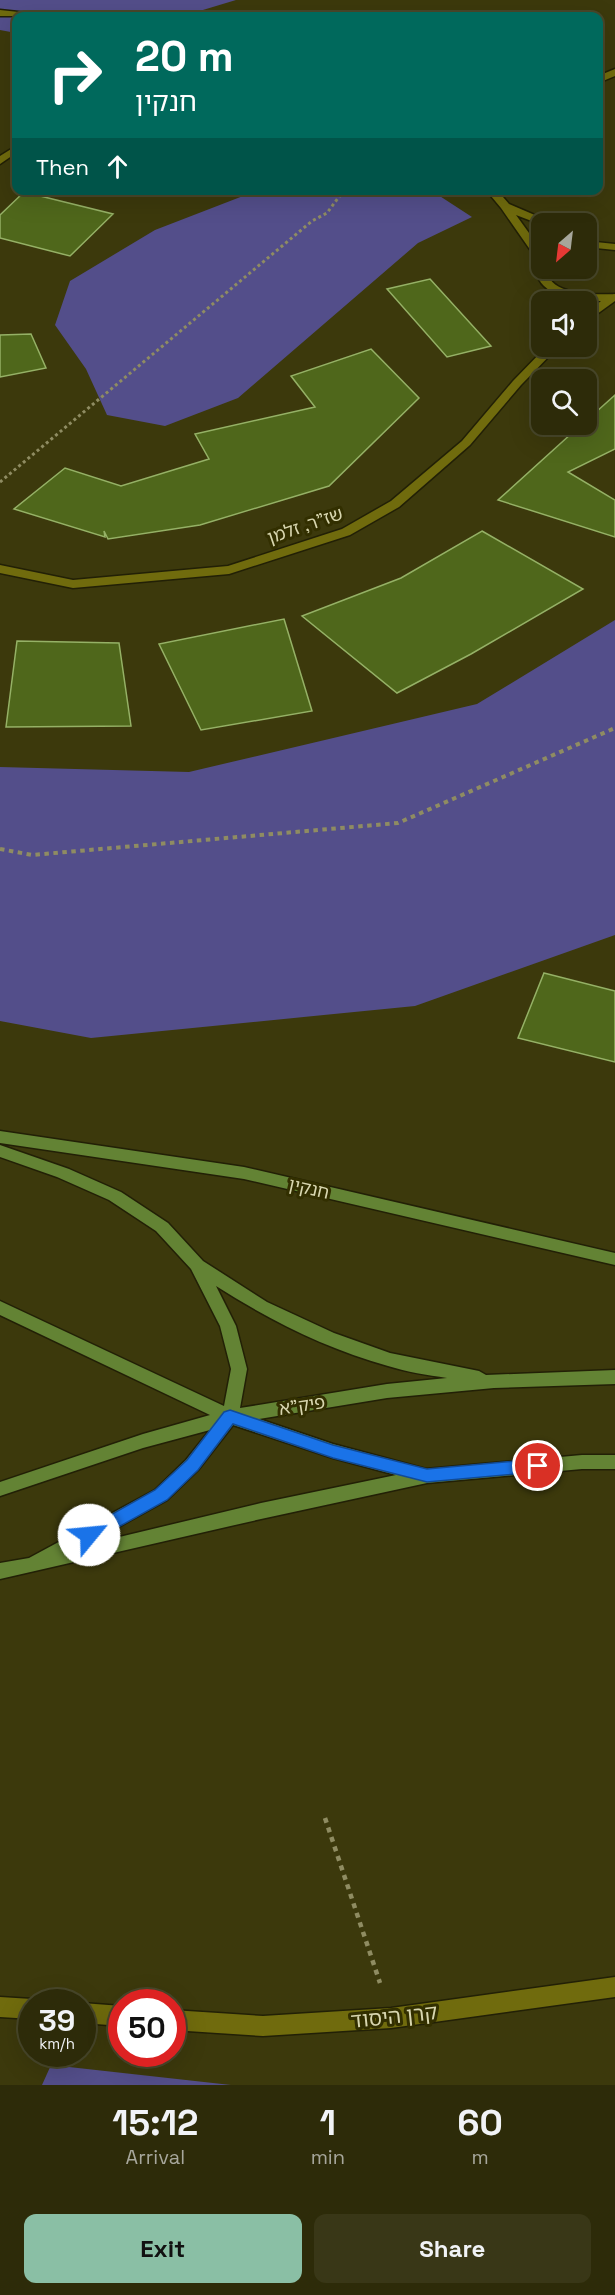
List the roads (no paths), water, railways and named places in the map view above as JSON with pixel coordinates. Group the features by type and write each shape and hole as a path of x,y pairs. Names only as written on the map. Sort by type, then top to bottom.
{"main road":[{"name":"חנקין","path":"0,1137 244,1173 615,1259"},
{"path":"0,1151 63,1173 115,1196 162,1227 197,1265 261,1307 328,1338 389,1360 494,1381"},
{"path":"32,1565 161,1495 192,1465 230,1416 239,1369 228,1326 197,1265"},
{"path":"0,1308 230,1416 333,1451 427,1476"},
{"name":"פיק\"א","path":"0,1489 143,1441 230,1416 387,1391 494,1381 615,1377"},
{"path":"0,1570 32,1565 261,1511 427,1476 582,1462 615,1462"}],"street":[{"path":"495,195 531,245"},
{"path":"505,206 531,217"},
{"path":"597,243 615,247"},
{"path":"543,279 557,291"},
{"path":"597,299 614,297"},
{"path":"597,310 614,297"},
{"name":"שז\"ר, זלמן","path":"0,569 73,584 229,570 346,532 395,504 466,443 517,382 543,357"},
{"name":"קרן היסוד","path":"186,2021 263,2026 391,2018 615,1988"},
{"path":"0,2007 18,2008"}]}
